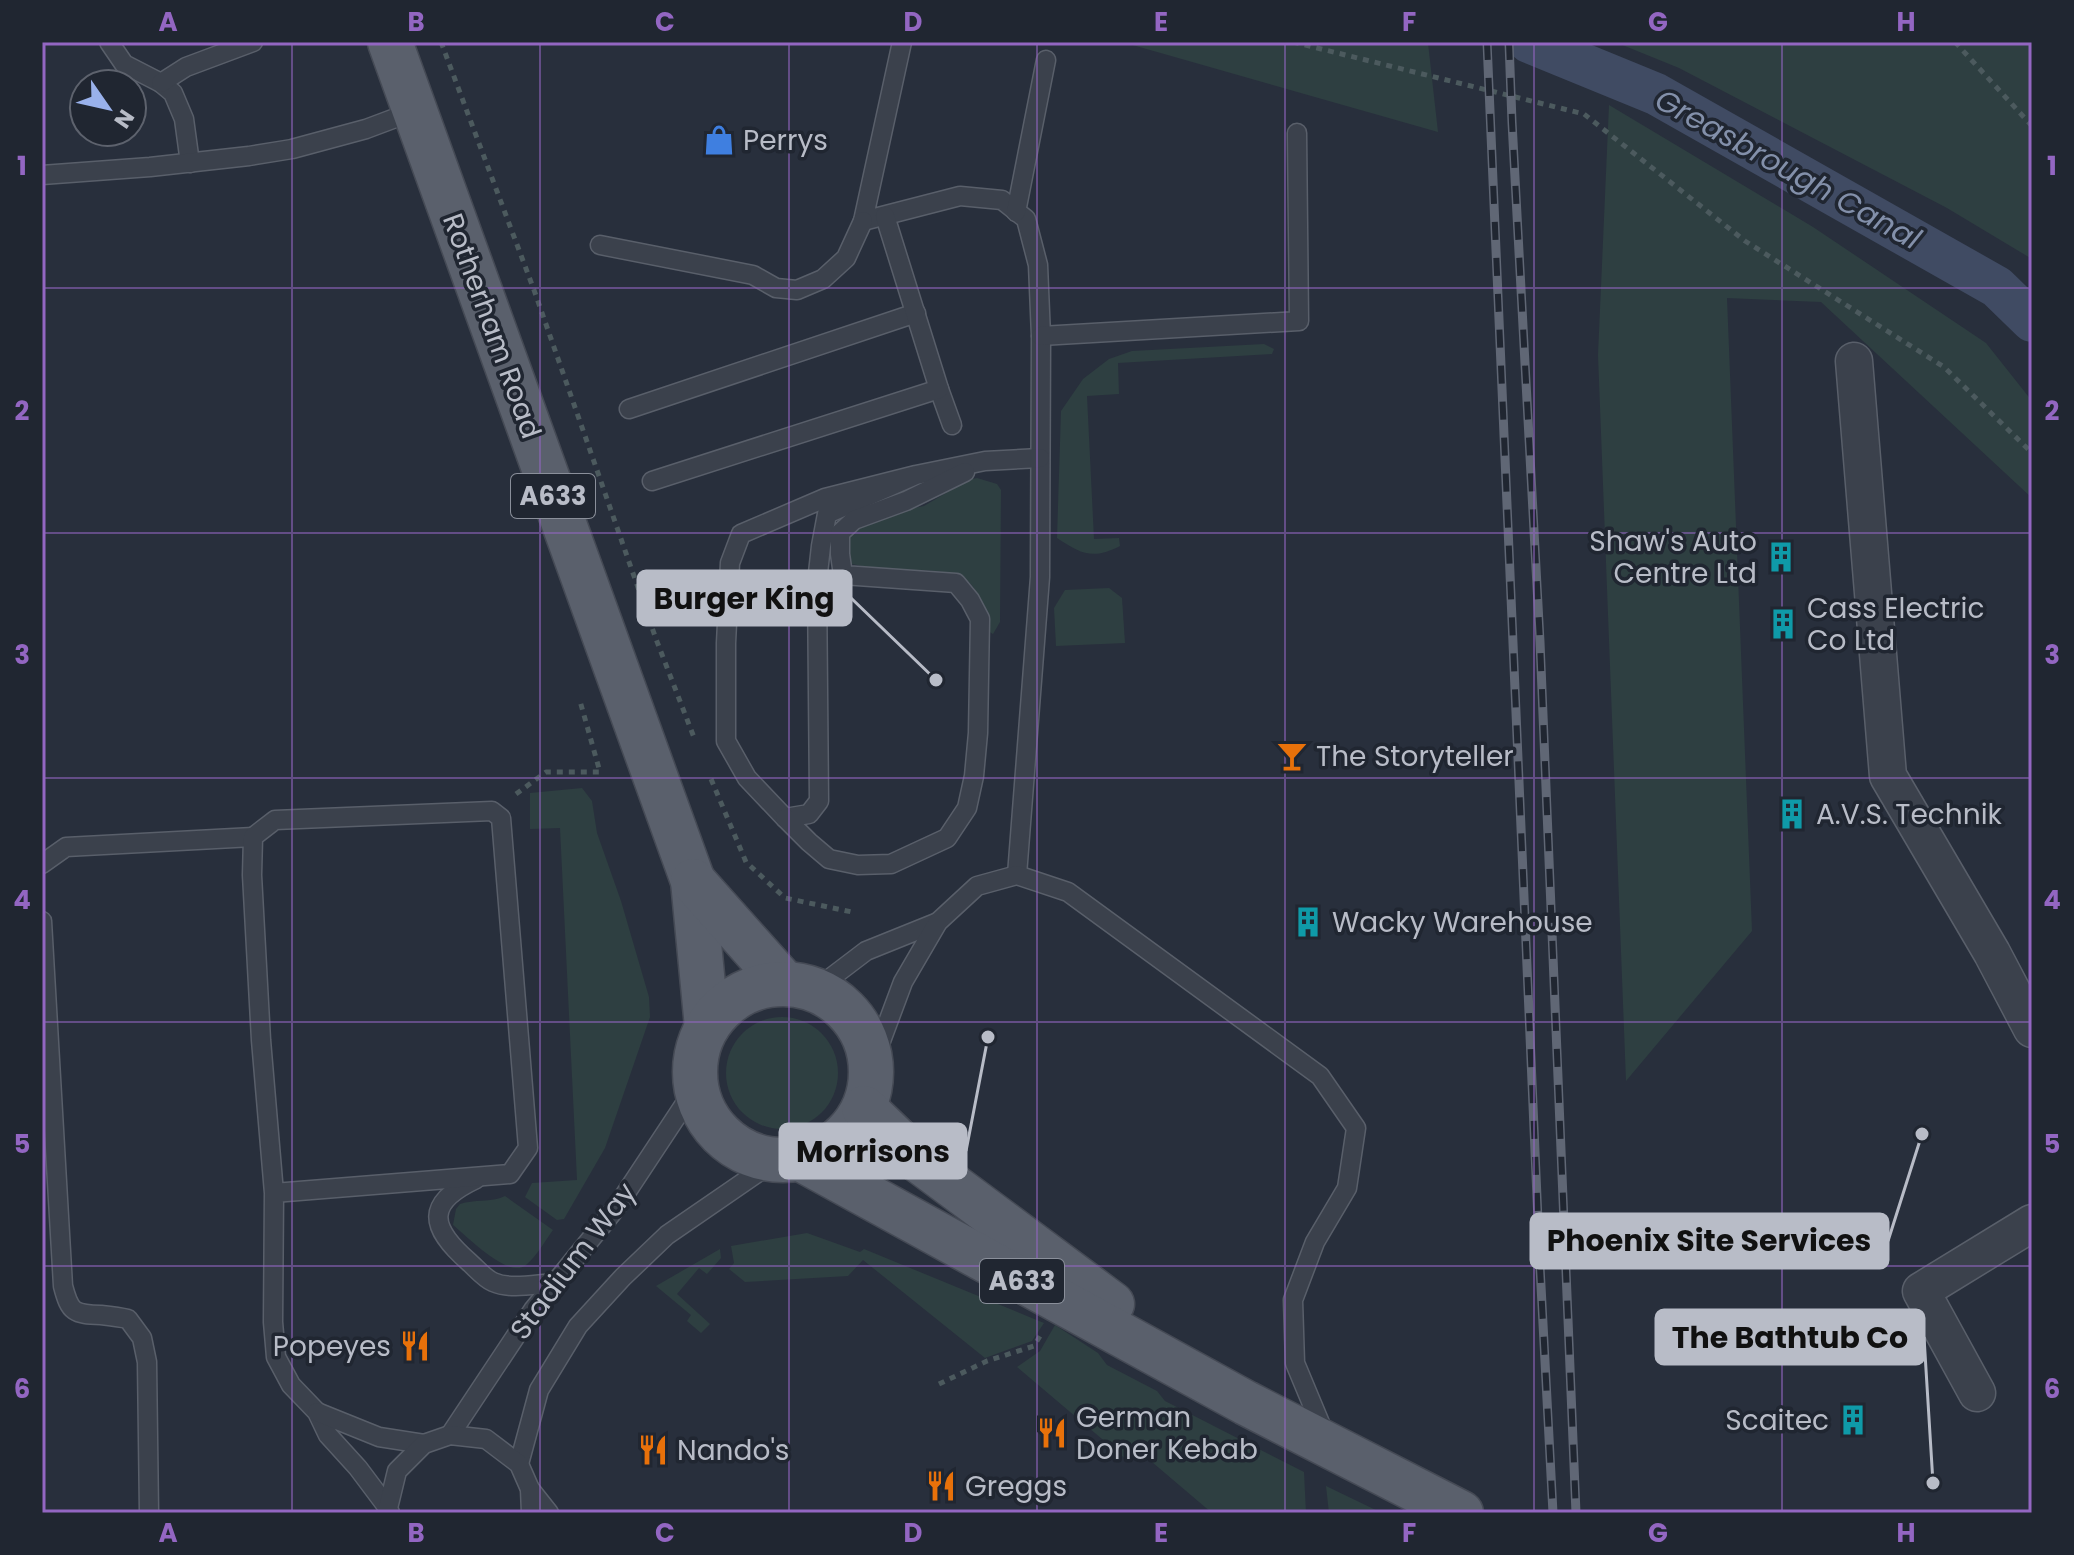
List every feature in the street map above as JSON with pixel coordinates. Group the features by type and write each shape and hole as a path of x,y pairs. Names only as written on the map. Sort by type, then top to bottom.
{"main road":[{"name":"Rotherham Road","path":"390,42 693,881 707,1027"},
{"name":"Rotherham Road","path":"693,881 800,986 838,1002 855,1020 867,1041 872,1065 871,1087 864,1108 849,1132 826,1149 788,1159"},
{"name":"Rotherham Road","path":"800,986 754,988 727,1003 707,1027 695,1066 696,1087 706,1114 724,1137 748,1153 788,1159 1246,1403 1461,1513"},
{"name":"Rotherham Road","path":"864,1108 918,1160 1246,1403"}],"street":[{"path":"1854,361 1888,776 1992,953 2032,1029"},
{"path":"1977,1393 1921,1291 2032,1223"}],"lane":[{"path":"109,42 124,64 161,83 173,93 184,119 190,163"},
{"path":"161,83 186,67 253,42"},
{"path":"600,245 753,275 776,288 797,290 823,279 846,258 863,221 902,42"},
{"path":"1016,212 1046,60"},
{"path":"42,175 190,163 292,149 366,129 414,111"},
{"path":"1041,336 1299,321 1297,133"},
{"path":"863,221 960,196 1002,200 1026,219 1038,265 1041,336 1040,577 1017,875"},
{"path":"885,216 952,425"},
{"path":"629,409 916,313"},
{"path":"652,481 939,389"},
{"path":"985,461 906,501 854,520 840,533 843,575 956,583 980,619 978,733 967,808 947,838 891,864 858,865 829,859 747,778 726,741 730,563 741,534 825,498 985,461 1040,458"},
{"path":"785,818 809,814 819,801 817,582 827,514 916,475"},
{"path":"42,864 66,847 253,837 275,820 492,811 501,818 528,1148 510,1174 274,1193"},
{"path":"253,837 252,875 261,1040 274,1193 273,1322 276,1357 291,1385 317,1412 328,1435 358,1468 389,1511"},
{"path":"872,1065 903,982 938,922 977,886 1017,875 1068,892 1320,1076 1356,1128 1347,1188 1315,1242 1293,1300 1295,1363 1330,1447"},
{"path":"42,921 63,1286 67,1304 81,1315 128,1319 142,1338 147,1362 149,1513"},
{"path":"800,986 866,951 938,922"},
{"name":"Stadium Way","path":"450,1435 533,1310 616,1208 696,1087"},
{"name":"Stadium Way","path":"519,1464 539,1390 578,1326 667,1235 788,1159"},
{"path":"483,1176 461,1186 446,1198 437,1222 444,1235 459,1254 491,1281 508,1286 555,1283"},
{"path":"317,1412 379,1437 424,1444"},
{"path":"389,1511 397,1471 424,1444 450,1435 486,1439 519,1464 530,1489 549,1513"},
{"path":"530,1489 531,1513"}],"path":[{"path":"441,42 534,290 656,639 700,752"},
{"path":"1293,42 1584,114 1745,241 1944,367 2032,453"},
{"path":"1955,42 2032,126"},
{"path":"492,811 546,772 600,772 579,698"},
{"path":"705,766 746,862 785,898 852,912"},
{"path":"939,1384 987,1361 1034,1346 1063,1303"}],"shaded area":[{"path":"1122,42 1425,42 1428,43 1438,132"},
{"path":"1615,42 2032,42 2032,259 1947,208 1679,68"},
{"path":"1609,105 1813,227 1986,343 2032,401 2032,498 1821,302 1727,298 1752,931 1626,1081 1598,355"},
{"path":"1264,344 1274,349 1272,354 1118,363 1119,394 1087,396 1094,539 1119,538 1120,546 1102,553 1087,553 1057,538 1061,411 1083,379 1109,359 1132,351"},
{"path":"977,478 997,484 1001,490 1000,622 993,634 988,631 975,590 966,580 934,571 848,564 848,532 889,513 924,506 968,480"},
{"path":"1109,588 1122,598 1125,643 1056,646 1054,608 1065,590"},
{"path":"582,788 592,801 597,833 649,997 650,1017 605,1148 564,1219 557,1220 525,1197 532,1183 577,1180 560,828 530,829 530,793"},
{"path":"782,1017 803,1022 821,1034 833,1052 838,1073 833,1094 821,1112 803,1124 782,1129 761,1124 743,1112 731,1094 726,1073 731,1052 743,1034 761,1022"},
{"path":"505,1196 553,1230 534,1257 519,1268 499,1262 453,1225 460,1204"},
{"path":"807,1233 860,1252 864,1249 1044,1323 1032,1341 985,1358 863,1260 848,1276 745,1282 729,1269 734,1263 731,1246"},
{"path":"720,1249 721,1258 707,1274 699,1268 677,1294 710,1324 701,1333 687,1321 691,1315 656,1286"},
{"path":"1055,1325 1098,1353 1107,1365 1157,1391 1165,1401 1304,1472 1306,1513 1212,1513 1139,1451 1128,1461 1017,1367 1040,1351"},
{"path":"1326,1486 1382,1513 1329,1513"}],"waterway":[{"name":"Greasbrough Canal","path":"1529,42 1656,94 1997,287 2032,321"}],"railway":[{"path":"1487,42 1553,1513"},
{"path":"1509,42 1540,642 1576,1513"}],"place":[{"name":"Perrys","path":"719,140"},
{"name":"Shaw's Auto Centre Ltd","path":"1781,557"},
{"name":"Cass Electric Co Ltd","path":"1783,624"},
{"name":"Burger King","path":"936,680"},
{"name":"The Storyteller","path":"1292,756"},
{"name":"A.V.S. Technik","path":"1792,814"},
{"name":"Wacky Warehouse","path":"1308,922"},
{"name":"Morrisons","path":"988,1037"},
{"name":"Phoenix Site Services","path":"1922,1134"},
{"name":"Popeyes","path":"415,1346"},
{"name":"Scaitec","path":"1853,1420"},
{"name":"German Doner Kebab","path":"1052,1433"},
{"name":"Nando's","path":"653,1450"},
{"name":"The Bathtub Co","path":"1933,1483"},
{"name":"Greggs","path":"941,1486"}]}
